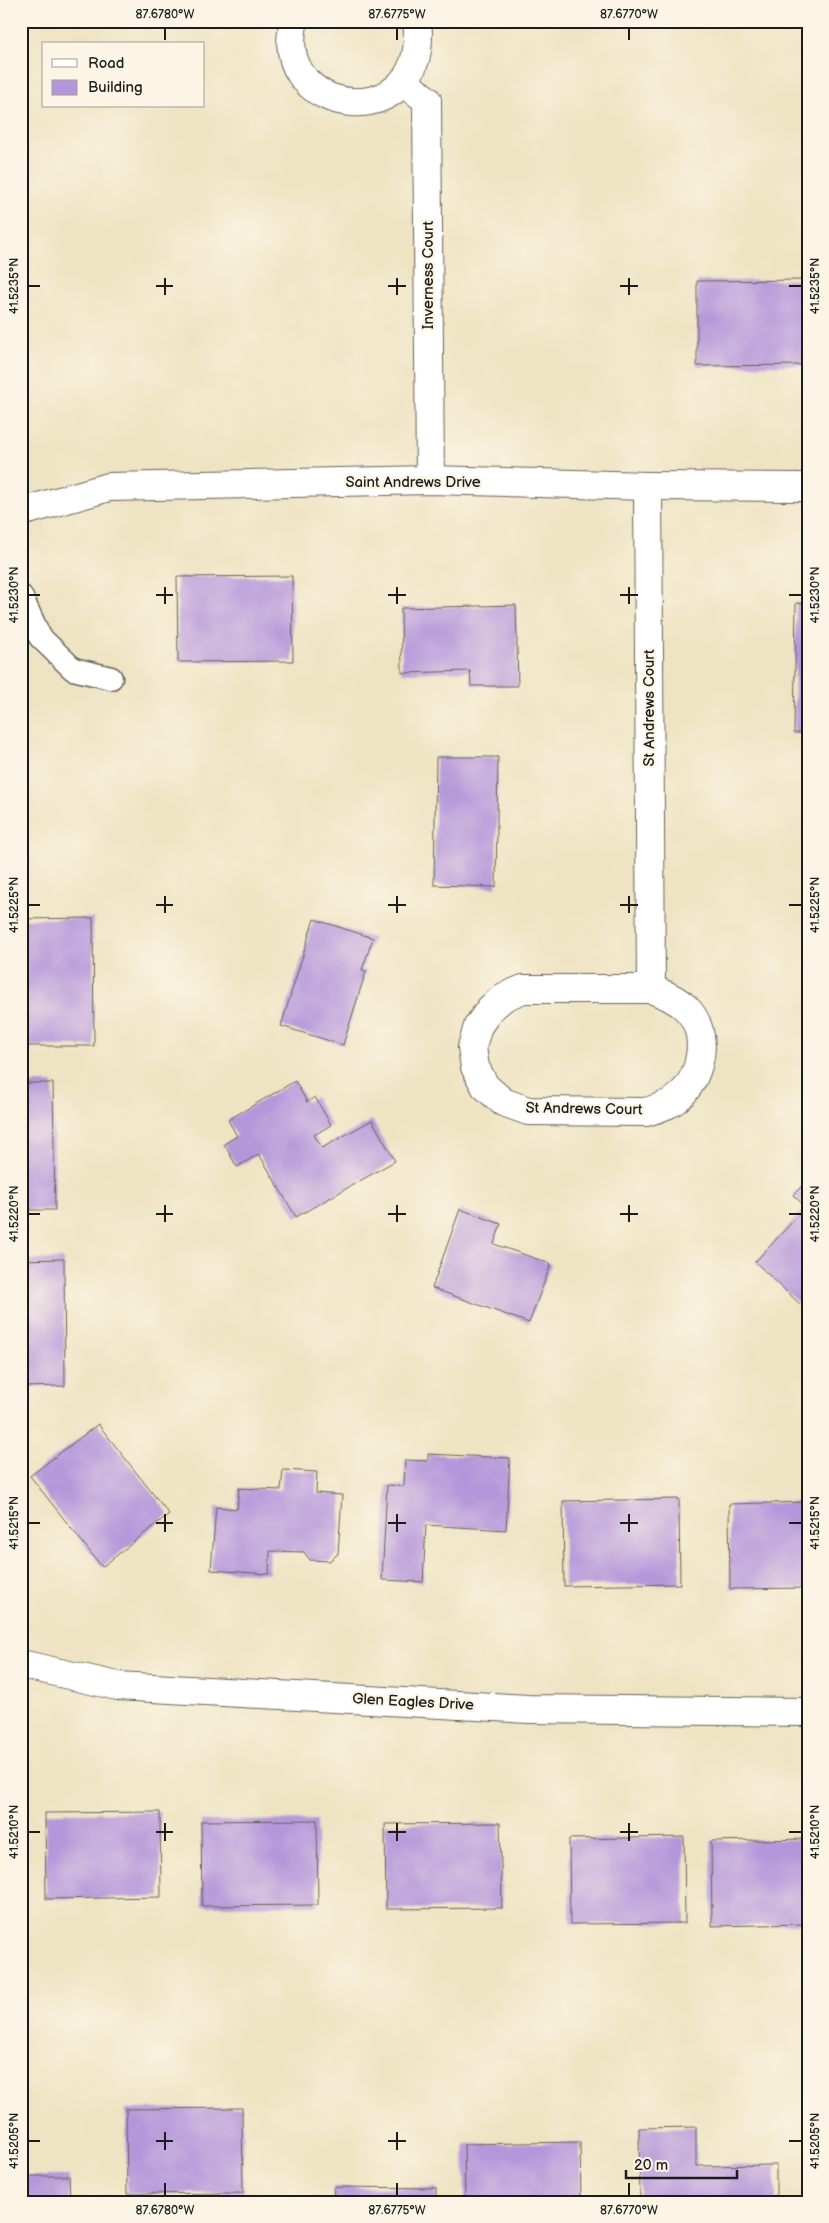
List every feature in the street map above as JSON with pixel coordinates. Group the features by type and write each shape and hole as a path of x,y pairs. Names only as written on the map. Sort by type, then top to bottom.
{"street":[{"path":"294,21 291,32 292,53 299,71 312,87 329,98 348,103 369,102 388,95 403,82 415,63 420,42 417,21"},
{"name":"Inverness Court","path":"403,82 427,100 430,480"},
{"name":"Saint Andrews Drive","path":"21,512 109,487 430,480 648,486 808,487"},
{"name":"St Andrews Court","path":"648,486 650,989"},
{"name":"St Andrews Court","path":"523,989 650,989 672,997 688,1010 698,1025 701,1043 699,1064 691,1083 679,1098 663,1107 646,1112 528,1111 503,1102 485,1086 475,1066 472,1047 478,1026 490,1009 504,997 523,989"},
{"name":"Glen Eagles Drive","path":"21,1664 117,1686 528,1709 808,1712"}],"lane":[{"path":"21,596 40,638 72,669 111,678"}],"building":[{"path":"808,280 808,365 697,366 697,281"},
{"path":"292,576 293,661 178,662 177,577"},
{"path":"796,603 808,604 808,733 794,733"},
{"path":"516,605 518,686 471,686 470,671 402,673 401,608"},
{"path":"436,757 498,757 496,887 434,885"},
{"path":"93,918 94,1046 23,1046 22,919"},
{"path":"314,919 373,938 362,970 366,971 343,1045 281,1026"},
{"path":"295,1081 307,1102 315,1097 331,1125 314,1135 322,1148 372,1120 395,1161 296,1217 259,1154 237,1167 224,1144 237,1136 228,1120"},
{"path":"21,1083 53,1083 55,1210 21,1210"},
{"path":"808,1180 808,1297 801,1305 755,1262 806,1207 793,1195"},
{"path":"460,1209 501,1224 494,1244 551,1264 529,1323 432,1288"},
{"path":"64,1259 65,1386 21,1387 21,1260"},
{"path":"98,1424 169,1514 102,1567 30,1476"},
{"path":"428,1454 510,1458 506,1530 426,1525 423,1582 382,1580 387,1485 404,1486 405,1460 428,1461"},
{"path":"283,1470 317,1472 316,1493 342,1495 338,1554 329,1561 310,1560 304,1552 270,1551 269,1574 211,1570 216,1507 237,1509 239,1488 281,1490"},
{"path":"679,1499 680,1584 564,1586 563,1501"},
{"path":"808,1502 808,1588 730,1589 729,1504"},
{"path":"160,1812 161,1897 46,1899 45,1813"},
{"path":"317,1820 318,1905 202,1906 201,1821"},
{"path":"500,1823 502,1908 386,1909 385,1824"},
{"path":"684,1837 685,1923 570,1924 569,1839"},
{"path":"808,1839 808,1924 712,1926 711,1841"},
{"path":"242,2108 243,2193 127,2194 126,2109"},
{"path":"696,2127 696,2166 776,2165 776,2202 640,2202 639,2128"},
{"path":"580,2142 581,2202 465,2202 464,2144"},
{"path":"21,2176 69,2176 70,2202 21,2202"},
{"path":"334,2187 436,2188 436,2202 333,2202"}]}
